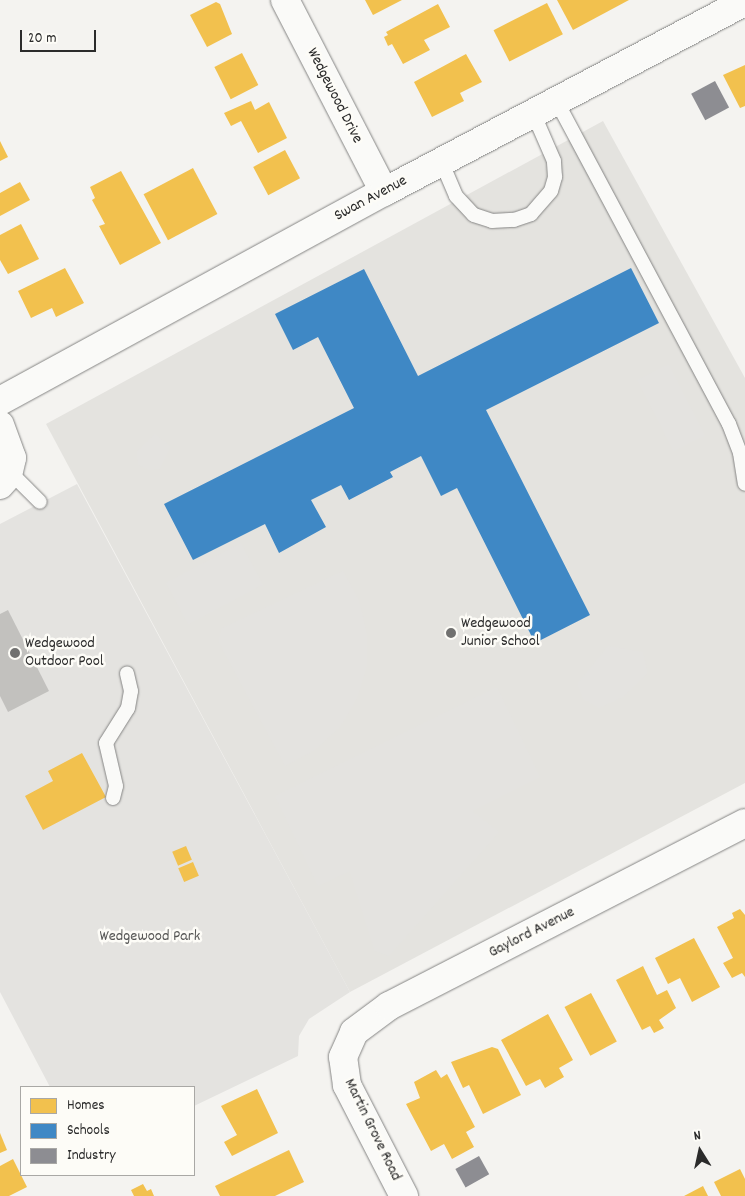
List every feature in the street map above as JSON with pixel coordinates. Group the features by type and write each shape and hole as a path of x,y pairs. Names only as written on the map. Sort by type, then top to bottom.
{"street":[{"name":"Wedgewood Drive","path":"285,0 384,192"},
{"name":"Swan Avenue","path":"0,401 384,192 545,109 745,2"},
{"path":"0,425 9,445 5,478"},
{"name":"Gaylord Avenue","path":"343,1064 347,1044 354,1032 390,1006 745,823"},
{"name":"Martin Grove Road","path":"343,1064 347,1085 395,1193"}],"lane":[{"path":"442,163 456,196 474,215 492,221 514,220 531,214 551,191 555,176 545,109"},
{"path":"545,109 729,424 740,453 745,484"},
{"path":"5,478 40,502"},
{"path":"112,798 116,786 106,743 128,708 131,691 127,673"}],"shaded area":[{"name":"Wedgewood Junior School","path":"603,121 745,378 745,783 350,992 46,424"},
{"name":"Wedgewood Outdoor Pool","path":"8,610 49,691 8,712 0,696 0,614"}],"green space":[{"path":"669,364 705,435 673,452 637,380"},
{"path":"155,434 171,447 160,469 149,470 138,465 136,452"},
{"name":"Wedgewood Park","path":"77,484 350,992 309,1019 299,1036 298,1056 195,1106 195,1086 49,1086 0,992 0,524"},
{"path":"241,543 263,584 188,624 166,583"},
{"path":"343,571 359,600 367,633 367,667 357,699 340,727 315,750 285,766 218,641 221,629"},
{"path":"608,646 643,652 648,673 623,697 599,708 583,699 577,684"},
{"path":"497,687 540,777 472,811 499,832 389,956 375,951 350,871 318,886 275,796"}],"building: Homes":[{"path":"365,0 402,0 373,15"},
{"path":"557,0 629,0 573,30"},
{"path":"216,2 220,4 232,34 207,47 190,15"},
{"path":"547,3 563,34 509,61 494,30"},
{"path":"438,4 450,27 424,40 430,50 403,64 392,44 388,46 384,37 388,35 386,32"},
{"path":"242,53 258,85 231,99 214,67"},
{"path":"466,54 482,82 460,93 464,101 432,117 414,82"},
{"path":"745,65 745,106 740,108 723,75"},
{"path":"251,101 255,110 269,102 287,138 258,153 241,121 231,126 224,113"},
{"path":"0,141 8,157 0,161"},
{"path":"285,150 300,178 268,195 253,167"},
{"path":"193,168 217,214 168,240 144,194"},
{"path":"121,171 161,243 120,265 99,226 105,224 92,200 95,198 90,187"},
{"path":"20,182 30,200 0,216 0,193"},
{"path":"21,224 39,259 8,274 0,260 0,235"},
{"path":"65,268 84,303 56,317 52,308 31,318 18,291"},
{"path":"82,753 106,797 43,830 25,796 53,781 48,771"},
{"path":"186,846 192,860 178,866 172,852"},
{"path":"193,862 199,876 184,882 178,868"},
{"path":"740,909 745,915 745,977 742,973 732,978 723,963 733,958 717,927 734,918 732,913"},
{"path":"694,938 720,987 692,1002 680,978 668,984 655,958"},
{"path":"643,966 657,995 667,990 676,1008 659,1020 664,1028 654,1033 650,1026 642,1030 616,980"},
{"path":"591,993 617,1042 590,1056 565,1007"},
{"path":"548,1014 573,1060 559,1068 564,1077 545,1088 540,1079 526,1086 501,1040"},
{"path":"492,1047 498,1049 521,1095 483,1114 469,1085 463,1088 451,1062"},
{"path":"436,1070 441,1078 447,1074 475,1127 466,1132 474,1147 452,1159 444,1144 431,1151 406,1104 420,1098 414,1082"},
{"path":"257,1089 278,1133 232,1156 224,1142 237,1135 221,1106"},
{"path":"0,1133 7,1150 0,1153"},
{"path":"289,1150 304,1182 275,1196 220,1196 215,1186"},
{"path":"13,1159 27,1187 9,1196 0,1196 0,1166"},
{"path":"740,1169 745,1179 745,1196 721,1196 714,1182"},
{"path":"143,1184 147,1191 151,1189 154,1196 134,1196 131,1190"},
{"path":"703,1186 708,1196 684,1196"}],"building: Schools":[{"path":"631,268 659,323 486,410 590,615 535,643 457,488 441,496 421,456 390,472 393,477 349,500 341,485 311,500 326,527 279,553 265,524 193,560 164,504 354,408 318,337 293,350 275,314 364,269 418,376"}],"building: Industry":[{"path":"715,81 729,107 705,120 691,94"},
{"path":"479,1156 489,1174 466,1187 455,1169"}],"place":[{"name":"Wedgewood Junior School","path":"451,633"},
{"name":"Wedgewood Outdoor Pool","path":"15,653"}]}
